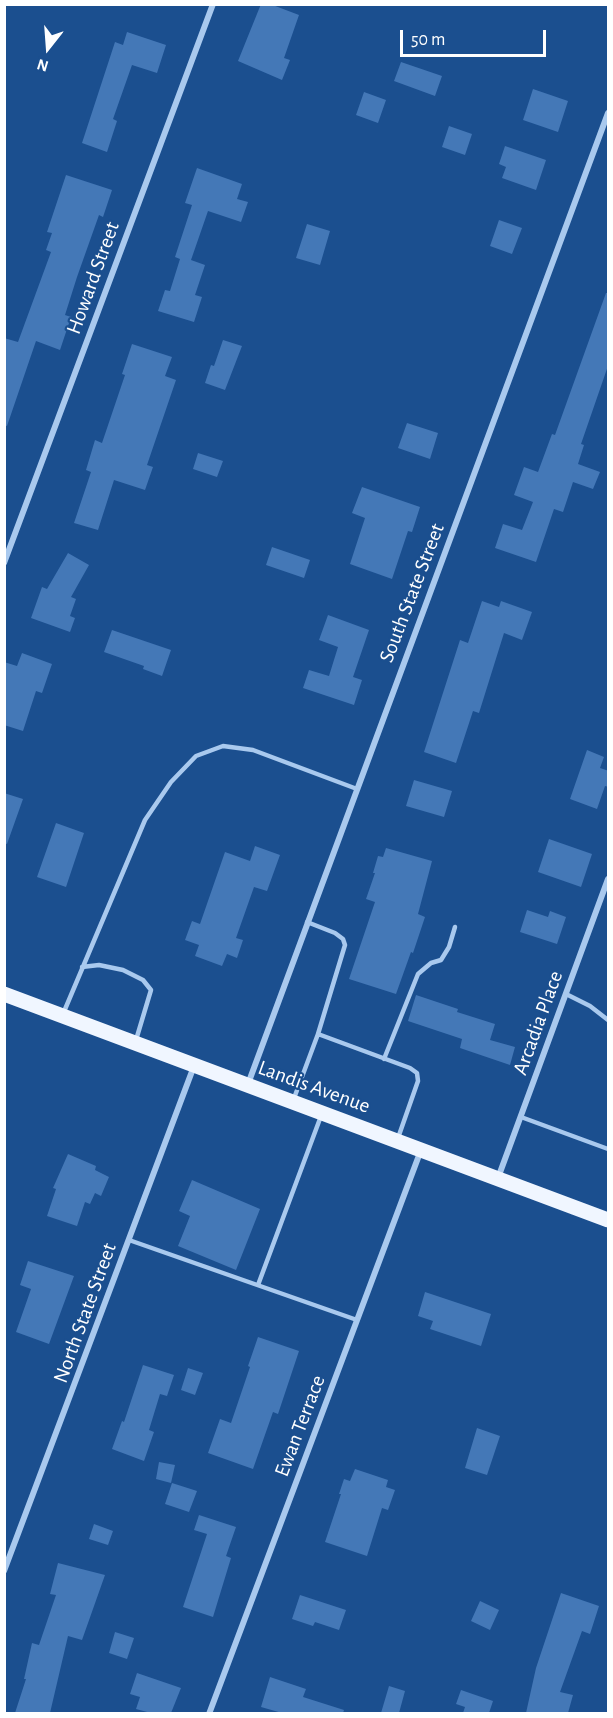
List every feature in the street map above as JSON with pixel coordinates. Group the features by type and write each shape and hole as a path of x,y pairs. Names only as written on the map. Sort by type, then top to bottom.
{"main road":[{"name":"Landis Avenue","path":"4,994 609,1220"}],"street":[{"name":"Howard Street","path":"4,563 213,4"},
{"name":"South State Street","path":"247,1085 609,113"},
{"path":"599,138 609,141"},
{"name":"Arcadia Place","path":"498,1179 609,879"},
{"name":"North State Street","path":"4,1571 194,1065"},
{"name":"Ewan Terrace","path":"209,1713 421,1150"}],"lane":[{"path":"62,1015 145,820 171,782 196,756 224,746 253,750 357,789"},
{"path":"293,1102 318,1034 345,945 343,939 335,933 308,922"},
{"path":"384,1059 418,974 431,963 441,960 449,947 455,927"},
{"path":"82,967 99,965 123,970 143,980 151,990 135,1043"},
{"path":"566,994 590,1006 609,1020"},
{"path":"318,1034 410,1068 417,1073 418,1081 398,1141"},
{"path":"258,1285 323,1113"},
{"path":"521,1118 609,1149"},
{"path":"129,1240 357,1320"}],"building":[{"path":"261,4 270,4 299,15 284,58 290,60 282,80 238,61"},
{"path":"127,32 166,45 157,73 132,65 113,119 117,121 107,152 82,143 115,42 123,45"},
{"path":"401,62 442,76 435,96 394,81"},
{"path":"533,89 568,101 558,132 523,120"},
{"path":"364,92 386,100 378,123 356,115"},
{"path":"449,126 472,134 465,155 442,147"},
{"path":"505,146 546,160 536,190 502,178 506,167 499,164"},
{"path":"197,168 242,184 237,199 248,202 241,222 208,211 191,260 205,265 195,295 202,297 194,322 158,311 165,290 170,291 180,259 175,257 192,205 185,203"},
{"path":"66,175 112,190 103,217 99,215 77,277 65,315 71,317 60,350 36,341 7,426 4,425 4,338 18,342 51,252 46,250 52,233 47,232"},
{"path":"499,220 522,228 512,254 490,246"},
{"path":"307,224 330,231 320,265 296,258"},
{"path":"606,293 609,293 609,363 581,444 584,445 578,464 600,472 593,489 573,482 563,512 554,509 536,562 495,548 503,524 522,530 533,502 514,495 524,467 538,472 552,434 555,435"},
{"path":"223,340 242,346 225,390 205,383"},
{"path":"132,344 172,357 165,376 176,380 147,465 153,467 145,490 114,480 98,530 74,523 91,472 86,470 95,440 102,443 125,375 122,374"},
{"path":"407,423 438,433 430,459 398,448"},
{"path":"198,453 223,461 217,477 193,469"},
{"path":"362,487 420,507 412,532 408,531 392,579 350,564 365,518 352,513"},
{"path":"272,547 310,560 304,578 266,565"},
{"path":"68,553 89,565 71,597 76,599 70,616 75,618 70,632 31,618 42,587 47,589"},
{"path":"482,601 499,607 501,601 532,612 522,640 504,633 479,713 473,711 456,763 424,752 460,640 468,643"},
{"path":"328,615 369,630 353,677 362,680 354,705 303,688 309,670 329,676 338,647 319,640"},
{"path":"112,630 171,650 162,676 143,669 144,666 104,652"},
{"path":"22,653 52,664 42,693 36,691 23,731 4,725 4,662 17,666"},
{"path":"587,750 604,757 600,768 609,771 609,787 605,786 597,809 570,799"},
{"path":"414,780 452,791 444,817 406,806"},
{"path":"4,793 23,799 7,844 4,843"},
{"path":"56,823 84,833 66,887 37,877"},
{"path":"549,839 592,854 581,887 538,872"},
{"path":"255,846 280,855 267,891 254,887 236,938 243,940 237,958 227,954 222,966 195,956 199,945 185,940 192,921 200,924 225,852 250,861"},
{"path":"386,848 432,861 418,914 425,917 396,994 349,979 375,902 366,899 375,873 373,873 378,856 383,857"},
{"path":"527,910 548,917 550,911 566,917 557,944 520,932"},
{"path":"416,995 458,1009 457,1012 495,1024 490,1040 515,1047 510,1065 460,1048 462,1039 408,1021"},
{"path":"68,1154 96,1166 95,1170 109,1177 101,1196 95,1193 90,1204 85,1202 77,1226 47,1216 56,1189 53,1188"},
{"path":"192,1180 260,1209 236,1270 178,1246 190,1216 179,1211"},
{"path":"28,1261 74,1276 49,1344 16,1332 31,1289 20,1285"},
{"path":"425,1292 491,1314 481,1346 430,1329 433,1321 418,1316"},
{"path":"258,1337 299,1351 278,1414 273,1412 253,1469 208,1453 220,1419 231,1423"},
{"path":"143,1365 174,1375 167,1396 160,1394 149,1430 154,1432 144,1461 112,1449 122,1421 124,1422"},
{"path":"188,1368 203,1373 195,1395 181,1390"},
{"path":"477,1428 500,1436 487,1475 465,1468"},
{"path":"159,1462 175,1465 171,1483 156,1479"},
{"path":"355,1469 388,1480 386,1487 395,1490 388,1510 382,1508 367,1556 325,1542 344,1479 350,1481"},
{"path":"172,1483 197,1491 189,1512 165,1504"},
{"path":"199,1515 236,1527 226,1556 231,1558 213,1617 183,1607 207,1534 194,1530"},
{"path":"94,1524 113,1531 108,1545 89,1539"},
{"path":"58,1563 105,1575 82,1640 68,1636 50,1713 15,1713 26,1679 24,1679 32,1643 39,1645 56,1595 50,1594"},
{"path":"561,1593 599,1606 590,1634 582,1631 560,1692 573,1695 568,1713 526,1713 536,1668"},
{"path":"300,1595 346,1610 339,1630 315,1622 313,1626 292,1619"},
{"path":"480,1601 499,1610 490,1630 471,1621"},
{"path":"115,1632 134,1638 127,1659 109,1653"},
{"path":"137,1673 181,1688 171,1713 151,1713 136,1709 140,1697 130,1694"},
{"path":"270,1677 306,1689 303,1697 344,1710 343,1713 282,1713 261,1707"},
{"path":"389,1686 405,1691 399,1713 381,1713"},
{"path":"461,1690 493,1701 489,1713 463,1713 465,1707 456,1704"}]}
